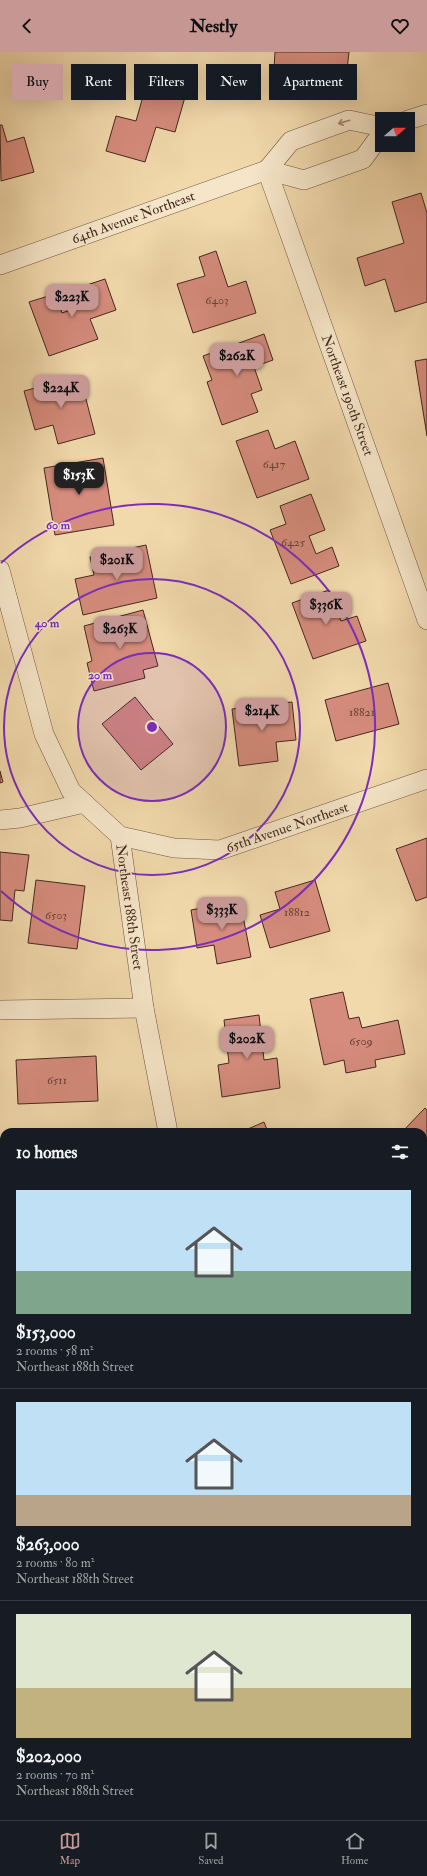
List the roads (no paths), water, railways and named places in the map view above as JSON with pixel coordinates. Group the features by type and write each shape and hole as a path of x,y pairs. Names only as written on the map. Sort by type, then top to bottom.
{"street":[{"path":"415,118 427,114"},
{"path":"375,126 349,120 291,141 267,170 304,180 363,159 375,143"},
{"name":"64th Avenue Northeast","path":"0,265 267,170"},
{"name":"Northeast 190th Street","path":"267,170 427,620"},
{"name":"Northeast 188th Street","path":"0,570 44,734 71,791 120,836 144,1008 167,1128"},
{"name":"65th Avenue Northeast","path":"120,836 174,848 220,850 427,779"},
{"path":"0,820 20,818 84,803"},
{"path":"0,1010 144,1008"}]}
